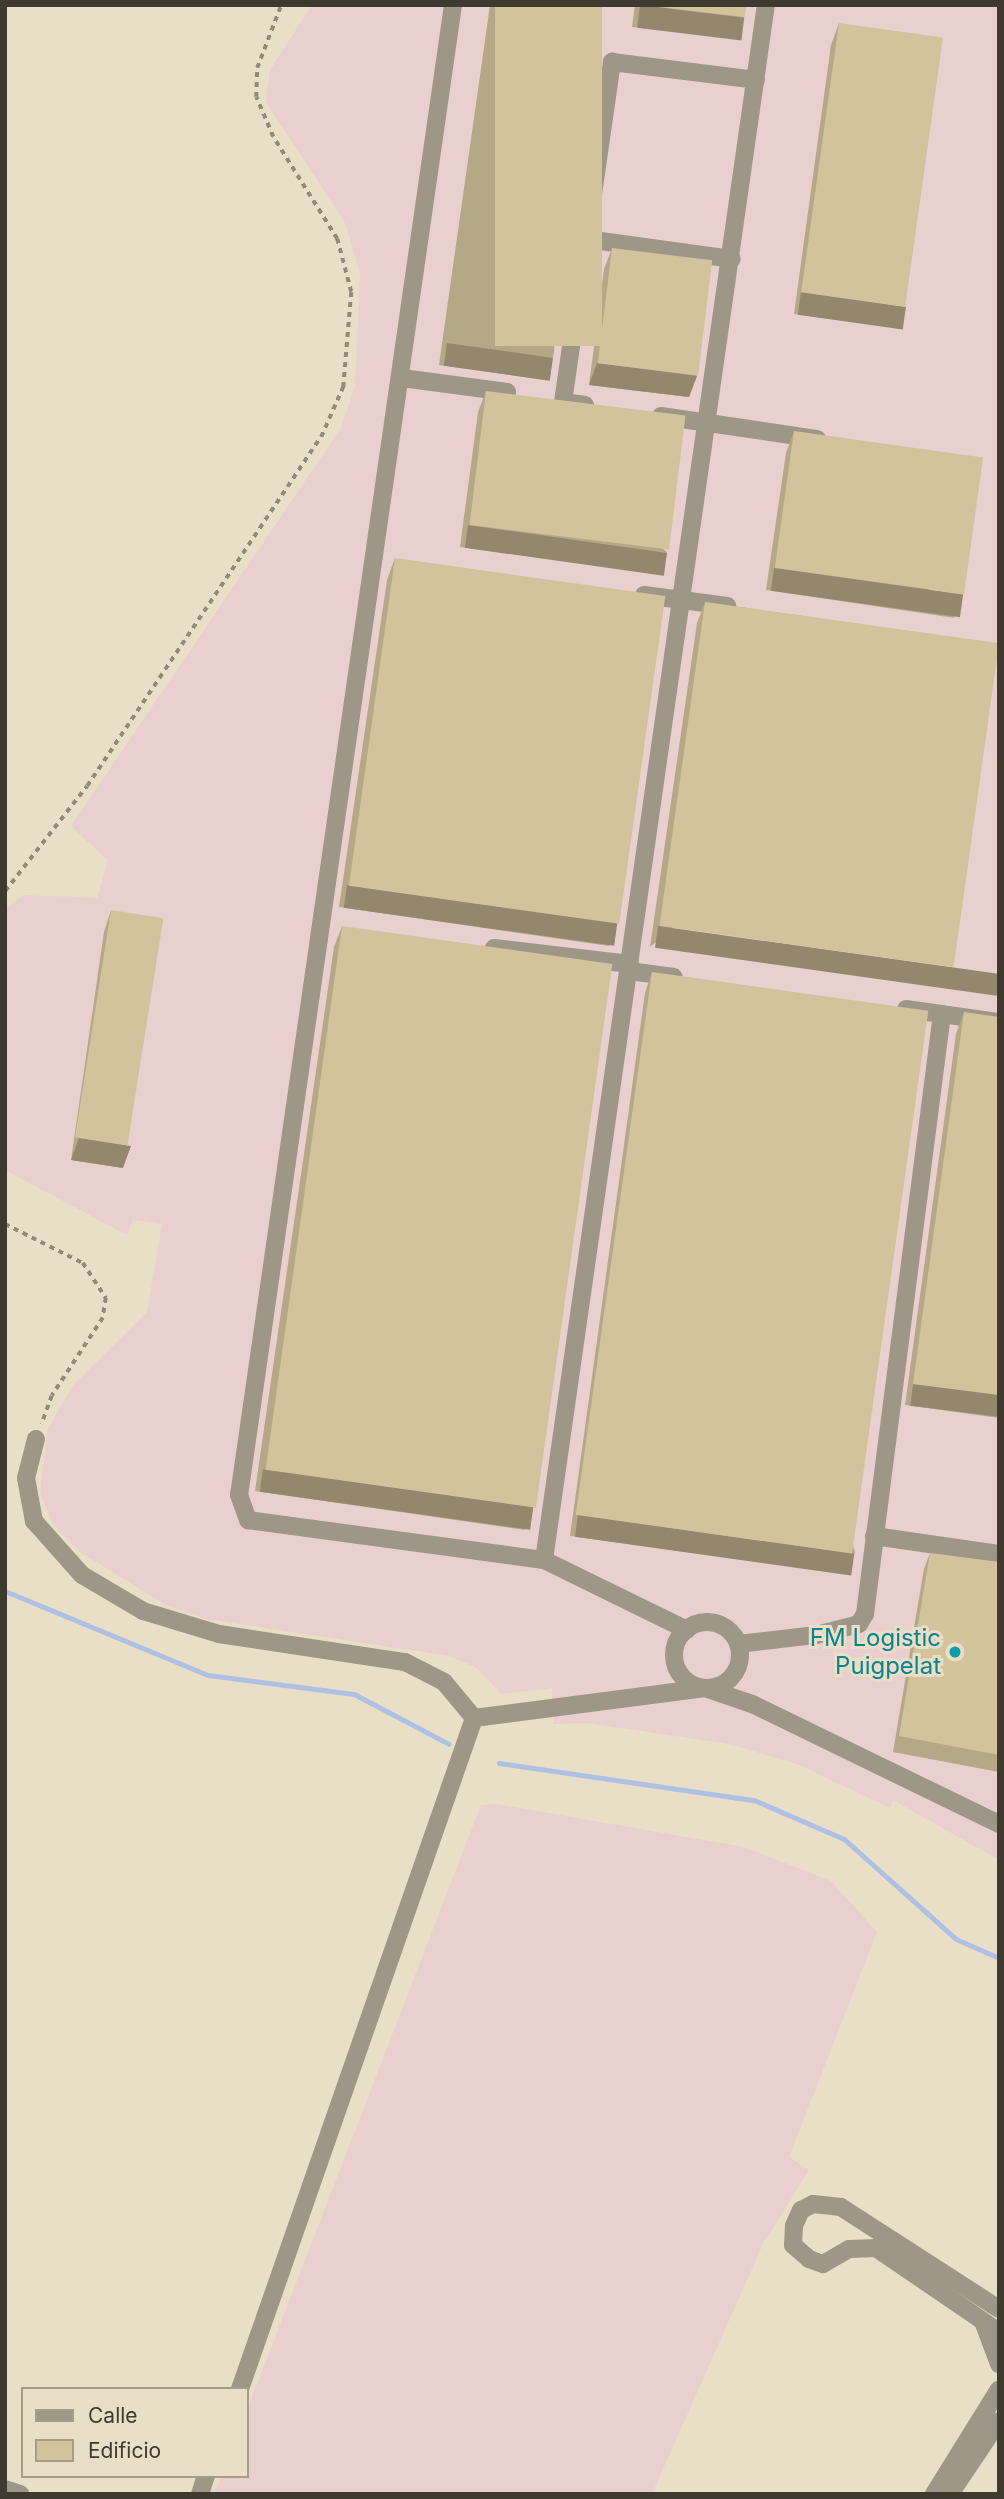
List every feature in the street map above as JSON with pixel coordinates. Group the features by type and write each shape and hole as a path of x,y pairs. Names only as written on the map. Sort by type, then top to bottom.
{"street":[{"path":"453,5 402,378 384,559 330,926 239,1495 248,1520 544,1560 687,1630"},
{"path":"544,1560 710,424 766,5"},
{"path":"603,408 563,402 612,62 756,80"},
{"path":"586,239 732,258"},
{"path":"402,378 507,392"},
{"path":"643,414 835,442"},
{"path":"629,593 748,609"},
{"path":"491,948 697,980"},
{"path":"889,1007 999,1022"},
{"path":"738,1644 859,1624 874,1536 942,1014"},
{"path":"36,1439 26,1478 34,1521 82,1575 143,1611 219,1634 405,1662 444,1682 474,1718"},
{"path":"874,1536 999,1553"},
{"path":"738,1644 714,1623 687,1630 677,1641 674,1663 685,1681 752,1704 999,1824"},
{"path":"474,1718 705,1688 733,1675 738,1644"},
{"path":"241,2387 474,1718"},
{"path":"999,2309 841,2207 813,2204 801,2210 793,2226 793,2245 809,2259 823,2264 849,2249 876,2248 991,2328 999,2364"},
{"path":"969,2291 999,2301"},
{"path":"954,2488 996,2398 999,2381"},
{"path":"934,2494 996,2398"},
{"path":"954,2488 999,2421"},
{"path":"5,2489 20,2494"}],"path":[{"path":"5,891 95,775 321,437 343,387 352,292 337,239 273,137 256,97 257,68 281,5"},
{"path":"5,1224 83,1263 106,1298 103,1318 52,1396 36,1439"}],"shaded area":[{"path":"312,5 999,5 999,1860 893,1800 890,1808 797,1764 729,1744 587,1723 553,1724 552,1688 501,1694 477,1668 450,1656 206,1619 166,1605 80,1552 54,1526 40,1493 48,1428 74,1384 147,1312 162,1224 133,1220 127,1235 5,1170 5,908 24,895 97,898 108,861 71,826 341,428 355,386 360,273 345,223 266,102 270,70"},
{"path":"497,1804 744,1847 831,1881 877,1932 789,2157 809,2170 763,2244 652,2494 202,2494 217,2488 220,2478 248,2478 248,2407 481,1805"}],"building":[{"path":"495,5 602,5 602,346 495,346"},
{"path":"643,5 746,5 744,17"},
{"path":"839,23 943,38 905,307 801,292"},
{"path":"612,248 712,260 698,375 598,363"},
{"path":"486,391 686,415 669,549 470,525"},
{"path":"794,431 983,458 964,594 775,568"},
{"path":"395,558 665,596 619,924 349,886"},
{"path":"705,602 999,643 954,967 659,926"},
{"path":"111,910 163,918 127,1145 75,1137"},
{"path":"342,926 612,964 536,1508 266,1470"},
{"path":"652,972 928,1011 852,1553 576,1515"},
{"path":"964,1012 999,1017 999,1395 913,1384"},
{"name":"FM Logistic Puigpelat","path":"930,1553 999,1562 999,1755 899,1736"}],"waterway":[{"path":"5,1591 208,1675 354,1694 449,1744"},
{"path":"499,1763 754,1800 844,1839 956,1939 999,1958"}],"place":[{"name":"FM Logistic Puigpelat","path":"955,1652"}]}
